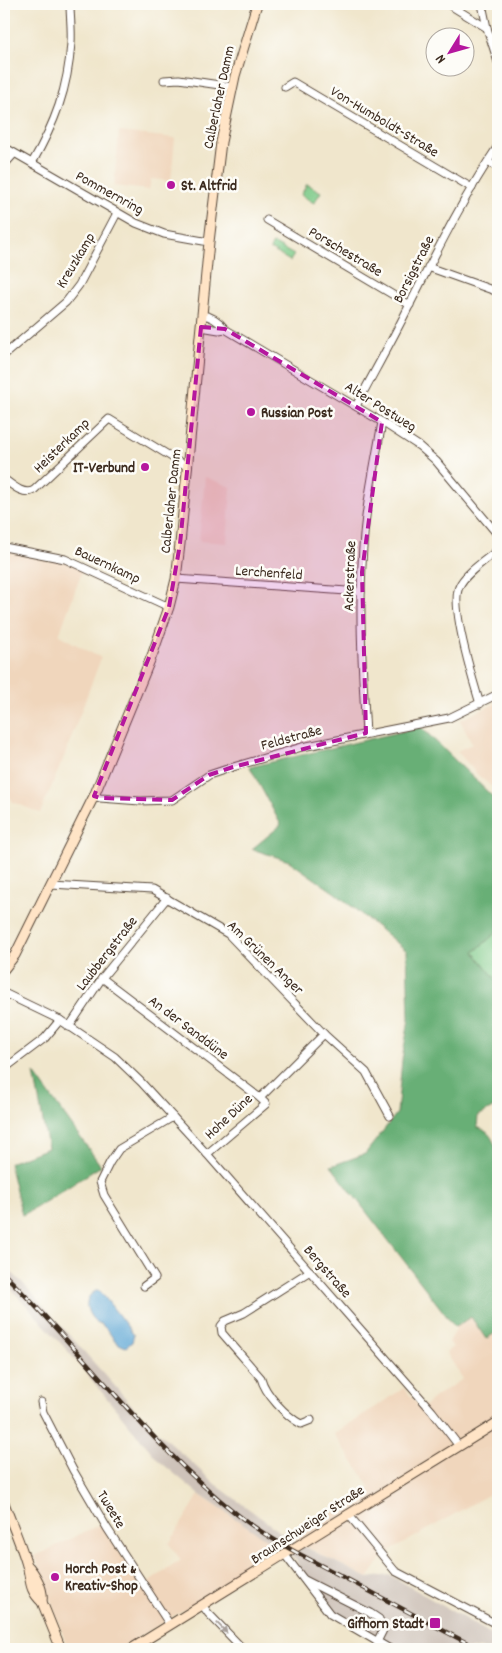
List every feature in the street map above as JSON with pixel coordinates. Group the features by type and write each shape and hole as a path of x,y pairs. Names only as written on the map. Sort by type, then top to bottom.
{"street":[{"path":"32,163 55,119 68,77 72,41 70,4"},
{"name":"Calberlaher Damm","path":"4,969 16,955 94,796 153,653 169,607 176,579 209,242 221,142 232,87 257,4"},
{"path":"448,4 487,28"},
{"path":"482,4 487,28 498,62"},
{"path":"164,80 179,79 232,87"},
{"name":"Von-Humboldt-Straße","path":"285,87 293,82 472,188"},
{"name":"Borsigstraße","path":"356,406 428,267 498,146"},
{"name":"Pommernring","path":"4,147 136,223 164,234 209,242"},
{"path":"4,165 14,154"},
{"path":"488,162 498,168"},
{"name":"Kreuzkamp","path":"4,355 66,302 79,285 117,213"},
{"name":"Porschestraße","path":"267,220 410,305"},
{"path":"428,267 498,292"},
{"name":"Alter Postweg","path":"202,315 209,316 221,323 225,329 356,406 419,446 436,461 498,535"},
{"name":"Alter Postweg","path":"201,327 225,329"},
{"name":"Heisterkamp","path":"4,479 23,492 30,493 109,419 188,467"},
{"name":"Ackerstraße","path":"366,734 361,592 364,534 382,422"},
{"name":"Bauernkamp","path":"4,547 65,559 169,607"},
{"path":"480,704 464,647 456,596 459,585 465,577 498,550"},
{"name":"Lerchenfeld","path":"176,579 361,592"},
{"name":"Feldstraße","path":"94,796 140,801 172,800 209,775 233,767 302,747 449,718 498,694"},
{"name":"Am Grünen Anger","path":"51,884 152,890 228,934 324,1034 366,1072 390,1116"},
{"name":"Laubbergstraße","path":"69,1027 102,978 167,898"},
{"name":"An der Sanddüne","path":"102,978 260,1098"},
{"name":"Bergstraße","path":"4,993 60,1020 115,1057 142,1082 310,1270 432,1411 459,1446"},
{"path":"4,1069 45,1038 60,1020"},
{"name":"Hohe Düne","path":"207,1154 266,1104 260,1098 324,1034"},
{"path":"144,1286 155,1278 104,1195 100,1182 114,1154 119,1149 173,1117"},
{"path":"310,1270 256,1306 225,1321 221,1326 222,1334 261,1378 263,1387 289,1416 301,1424 310,1420"},
{"name":"Tweete","path":"41,1402 42,1412 106,1528 170,1625"},
{"name":"Braunschweiger Straße","path":"131,1649 498,1422"},
{"path":"4,1503 27,1565 28,1578 35,1595 42,1602 61,1649"},
{"path":"348,1514 395,1571 498,1625"},
{"path":"285,1554 330,1614 390,1649"},
{"path":"303,1579 379,1619 383,1630 377,1642"},
{"path":"203,1606 243,1649"}],"highlighted area":[{"path":"201,327 225,329 382,422 362,572 366,733 233,767 209,775 172,800 100,798 94,796 169,607 180,544"}],"shaded area":[{"path":"119,132 175,138 171,181 151,179 149,190 114,186"},
{"path":"205,477 231,487 227,543 199,541"},
{"path":"4,544 84,566 59,635 101,658 64,757 40,813 13,802 4,787"},
{"path":"498,702 498,792 478,775 457,751 472,744 460,720"},
{"path":"4,1266 21,1281 146,1421 215,1484 291,1540 368,1578 390,1575 498,1638 498,1649 401,1649 332,1611 298,1565 296,1559 200,1495 158,1460 67,1350 4,1283"},
{"path":"471,1317 486,1339 498,1331 498,1489 385,1554 368,1578 291,1539 371,1488 334,1434 404,1388 421,1409 436,1396 463,1379 446,1352 453,1347 449,1342 456,1330 455,1327"},
{"path":"199,1495 282,1549 120,1649 68,1649 35,1556 101,1524 142,1587 181,1560 169,1544"}],"green space":[{"path":"307,184 321,192 314,203 301,195"},
{"path":"273,243 294,255 290,261 270,249"},
{"path":"421,727 498,802 498,931 474,952 498,982 498,1081 495,1084 495,1095 498,1105 478,1116 477,1127 488,1134 498,1151 498,1331 486,1339 471,1317 455,1327 331,1166 365,1154 397,1113 402,1060 409,1019 407,951 335,893 289,861 252,849 281,825 250,767"},
{"path":"498,931 498,982 474,952"},
{"path":"34,1073 101,1166 22,1215 9,1163 48,1148"}],"water":[{"path":"96,1291 100,1291 134,1335 132,1342 126,1347 115,1340 106,1328 95,1321 89,1313 87,1301"}],"railway":[{"path":"4,1274 175,1459 238,1515 290,1549 479,1649"}],"place":[{"name":"St. Altfrid","path":"171,185"},
{"name":"Russian Post","path":"251,412"},
{"name":"IT-Verbund","path":"145,467"},
{"name":"Horch Post & Kreativ-Shop","path":"55,1577"},
{"name":"Gifhorn Stadt","path":"435,1623"}]}
